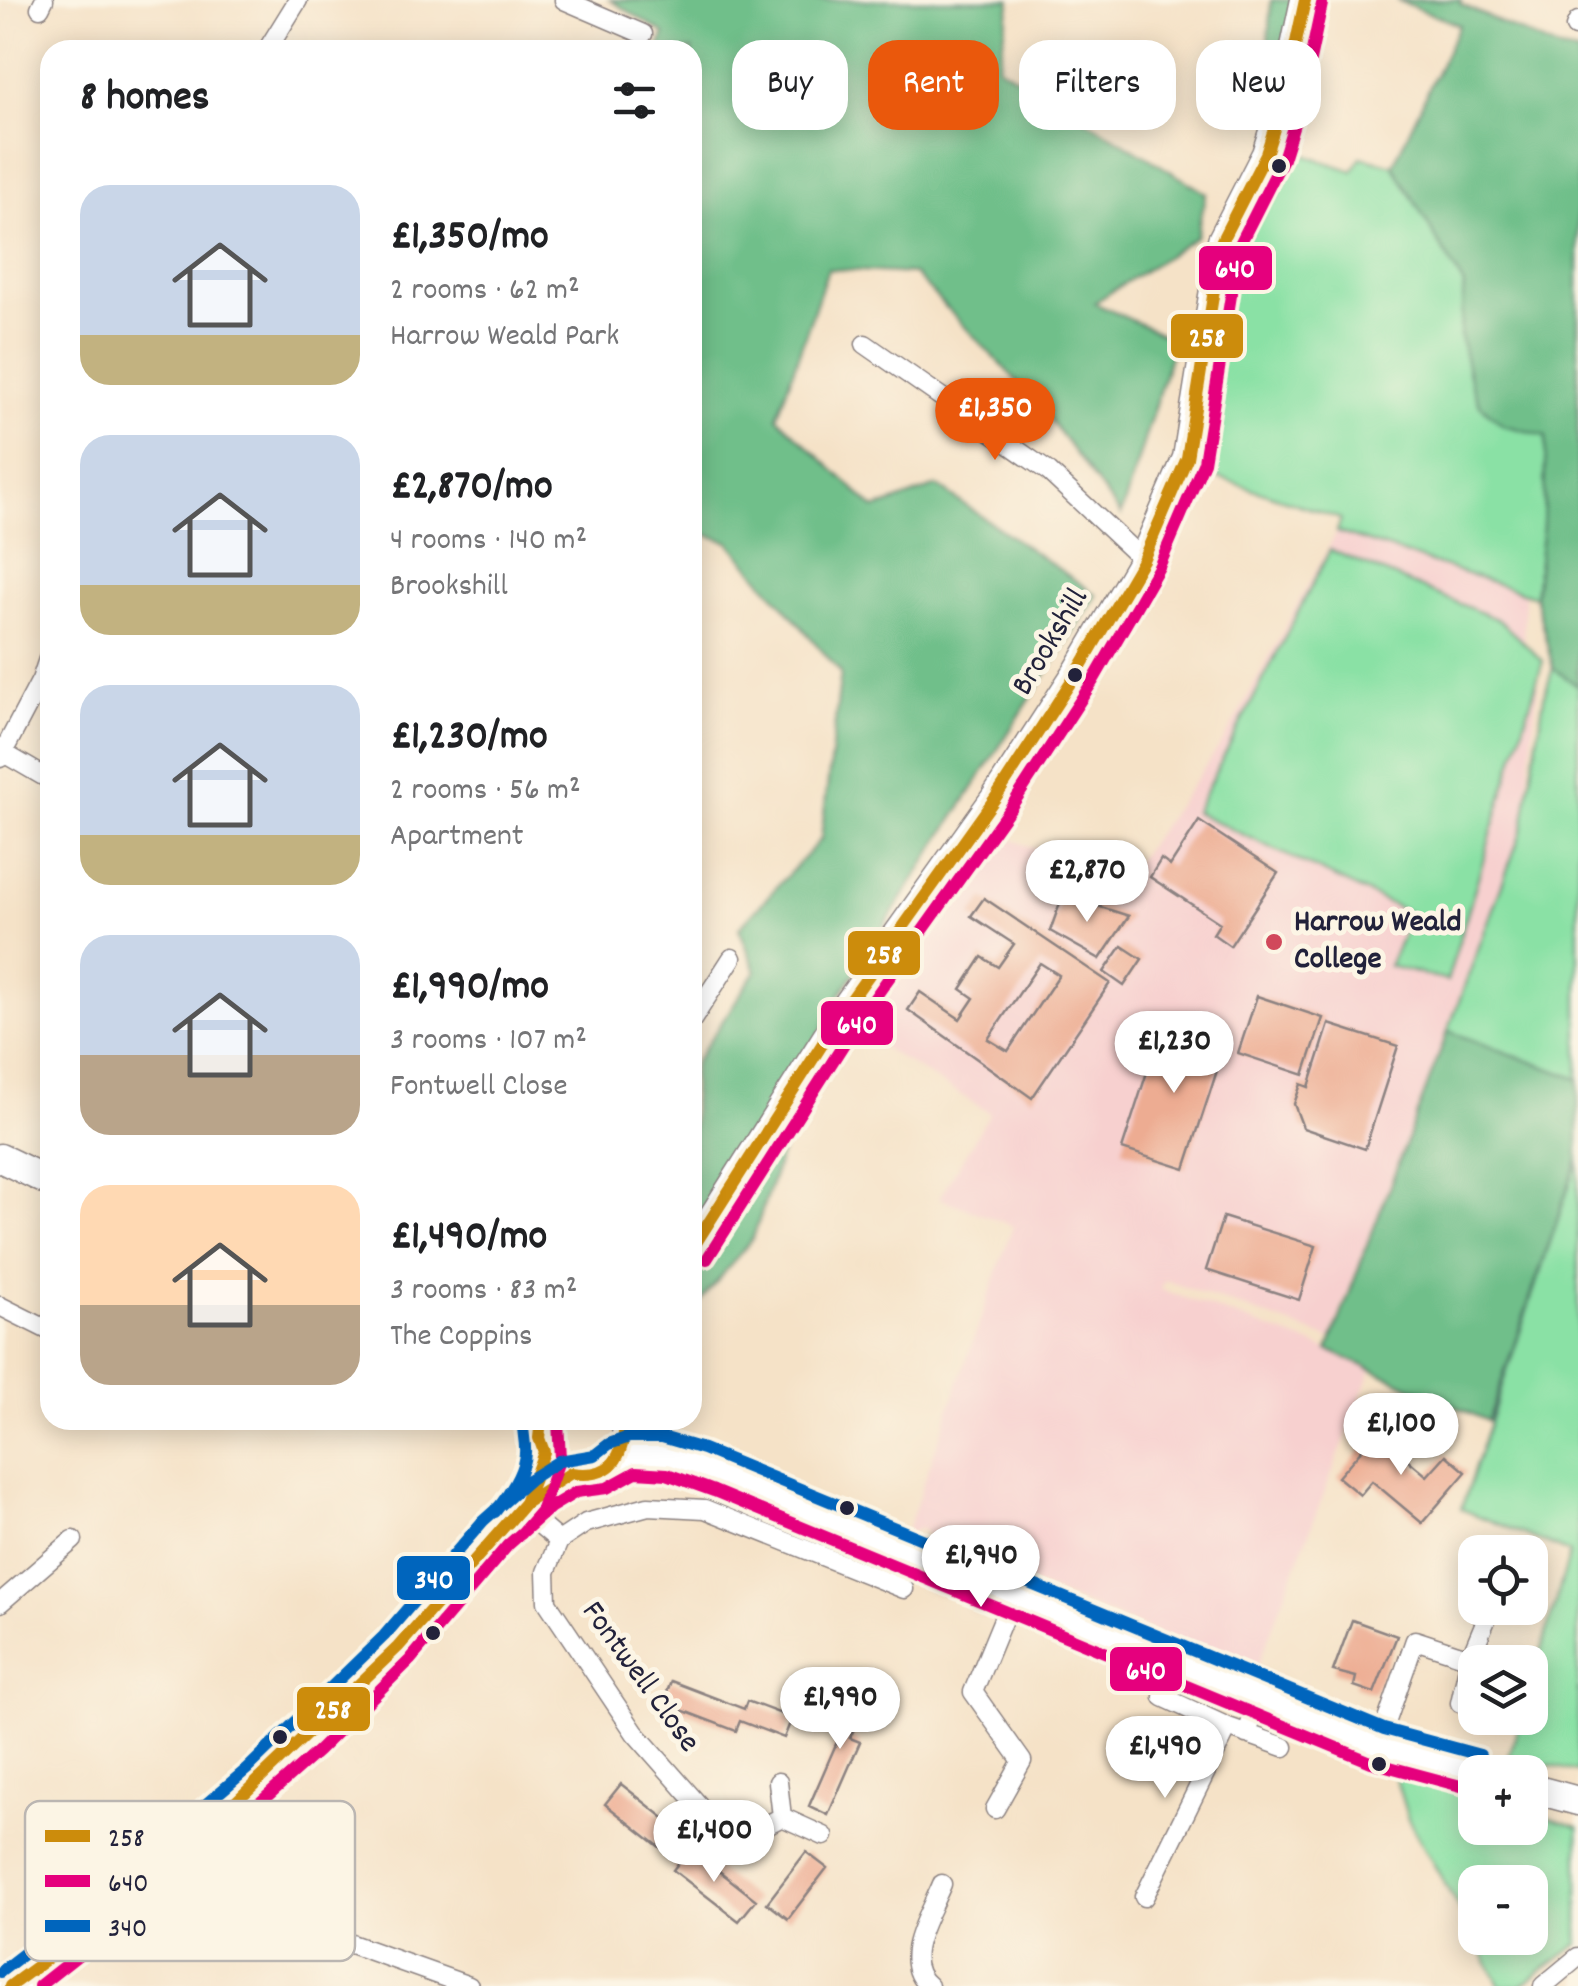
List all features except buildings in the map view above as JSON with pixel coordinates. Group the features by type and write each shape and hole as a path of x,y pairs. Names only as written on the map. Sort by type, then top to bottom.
{"main road":[{"name":"Brookshill","path":"702,1234 846,1007 996,797 1078,671 1142,560 1187,458 1222,240 1266,154 1305,0"},
{"path":"0,1158 40,1177"},
{"path":"540,1430 544,1452 571,1474 586,1475 601,1471 617,1458 624,1448 626,1430"},
{"path":"631,1430 651,1453"},
{"path":"522,1506 544,1452"},
{"path":"617,1458 651,1453 722,1476 1378,1746 1458,1767"},
{"path":"237,1801 398,1648 522,1506 571,1474"},
{"path":"1548,1793 1578,1801"},
{"path":"10,1986 44,1961"}],"street":[{"path":"272,40 298,0"},
{"path":"564,0 643,34"},
{"path":"865,344 1049,472 1142,560"},
{"path":"40,680 1,754 40,775"},
{"path":"702,1004 732,958"},
{"path":"0,1306 40,1326"},
{"path":"522,1506 559,1541 586,1523 648,1506 705,1509 904,1589"},
{"path":"0,1603 74,1540"},
{"name":"Fontwell Close","path":"559,1541 546,1572 547,1602 634,1733 718,1827 743,1837 782,1818"},
{"path":"884,1582 898,1548"},
{"path":"995,1808 1022,1762 974,1692 1013,1594"},
{"path":"1378,1746 1415,1640 1458,1654"},
{"path":"1246,1734 1262,1696"},
{"path":"1164,1697 1284,1748"},
{"path":"1144,1897 1228,1727"},
{"path":"778,1782 782,1818 824,1836"},
{"path":"928,1986 915,1970 914,1954 942,1884"},
{"path":"355,1945 469,1986"},
{"path":"1543,1986 1578,1958"}],"shaded area":[{"name":"Harrow Weald College","path":"1337,532 1525,594 1523,647 1540,666 1523,827 1330,1339 1165,1280 1160,1289 1372,1369 1255,1672 937,1546 921,1528 906,1534 1013,1226 939,1198 990,1113 859,1033 993,832 1121,883 1224,740"}],"green space":[{"path":"610,0 1011,0 999,61 999,40 868,40 868,130 999,130 999,67 1019,79 1019,130 1103,130 1206,193 1196,237 1094,303 1175,340 1121,515 1036,401 914,274 828,269 777,417 875,509 937,486 1097,595 827,1015 753,1238 702,1299 702,1052 756,971 739,928 821,839 841,673 729,542 702,533 702,40 662,40 665,34"},
{"path":"1271,0 1312,0 1293,40 1268,40"},
{"path":"1397,0 1461,0 1460,4 1560,50 1578,53 1578,686 1553,668 1535,596 1543,526 1546,436 1503,425 1480,405 1460,336 1464,285 1393,165 1459,25"},
{"path":"1290,150 1353,171 1361,157 1393,165 1464,285 1460,337 1503,425 1546,436 1543,526 1535,596 1337,532 1341,519 1202,472 1211,409 1215,328 1224,287 1248,228"},
{"path":"1330,550 1499,620 1543,661 1447,981 1389,966 1412,914 1195,812"},
{"path":"1553,668 1578,686 1578,1079 1448,1031 1523,827 1544,697"},
{"path":"1448,1031 1578,1079 1578,1159 1488,1421 1328,1350"},
{"path":"1578,1159 1578,1772 1548,1765 1548,1755 1510,1755 1516,1735 1548,1735 1548,1645 1543,1645 1570,1553 1548,1544 1548,1535 1525,1535 1461,1509"},
{"path":"1391,1763 1458,1786 1458,1845 1548,1845 1548,1817 1578,1827 1578,1944 1520,1986 1500,1986 1484,1955 1548,1955 1548,1865 1458,1865 1458,1907 1408,1819"}],"transit line":[{"name":"258","path":"702,1233 846,1007 996,797 1078,671 1143,560 1187,458 1222,240 1266,154 1285,94 1305,0"},
{"name":"640","path":"707,1259 861,1017 1011,807 1093,681 1159,567 1204,462 1239,246 1283,159 1302,98 1322,4"},
{"name":"340","path":"495,1512 522,1469 524,1430"},
{"name":"258","path":"508,1523 525,1503 544,1452 540,1430"},
{"name":"640","path":"521,1534 541,1511 560,1458 558,1430"},
{"name":"258","path":"237,1801 398,1647 525,1503 571,1473 597,1472 613,1463 619,1455 624,1430"},
{"name":"340","path":"210,1801 384,1636 483,1521 530,1479 559,1461 595,1455 609,1444 629,1437 662,1437 703,1449 1384,1729 1480,1755"},
{"name":"640","path":"262,1801 410,1660 508,1545 551,1507 576,1492 607,1488 636,1472 667,1474 714,1491 1371,1762 1458,1785"},
{"name":"340","path":"0,1972 25,1953"},
{"name":"258","path":"10,1986 44,1961"},
{"name":"640","path":"39,1986 71,1961"}],"place":[{"name":"Harrow Weald College","path":"1274,942"}]}
